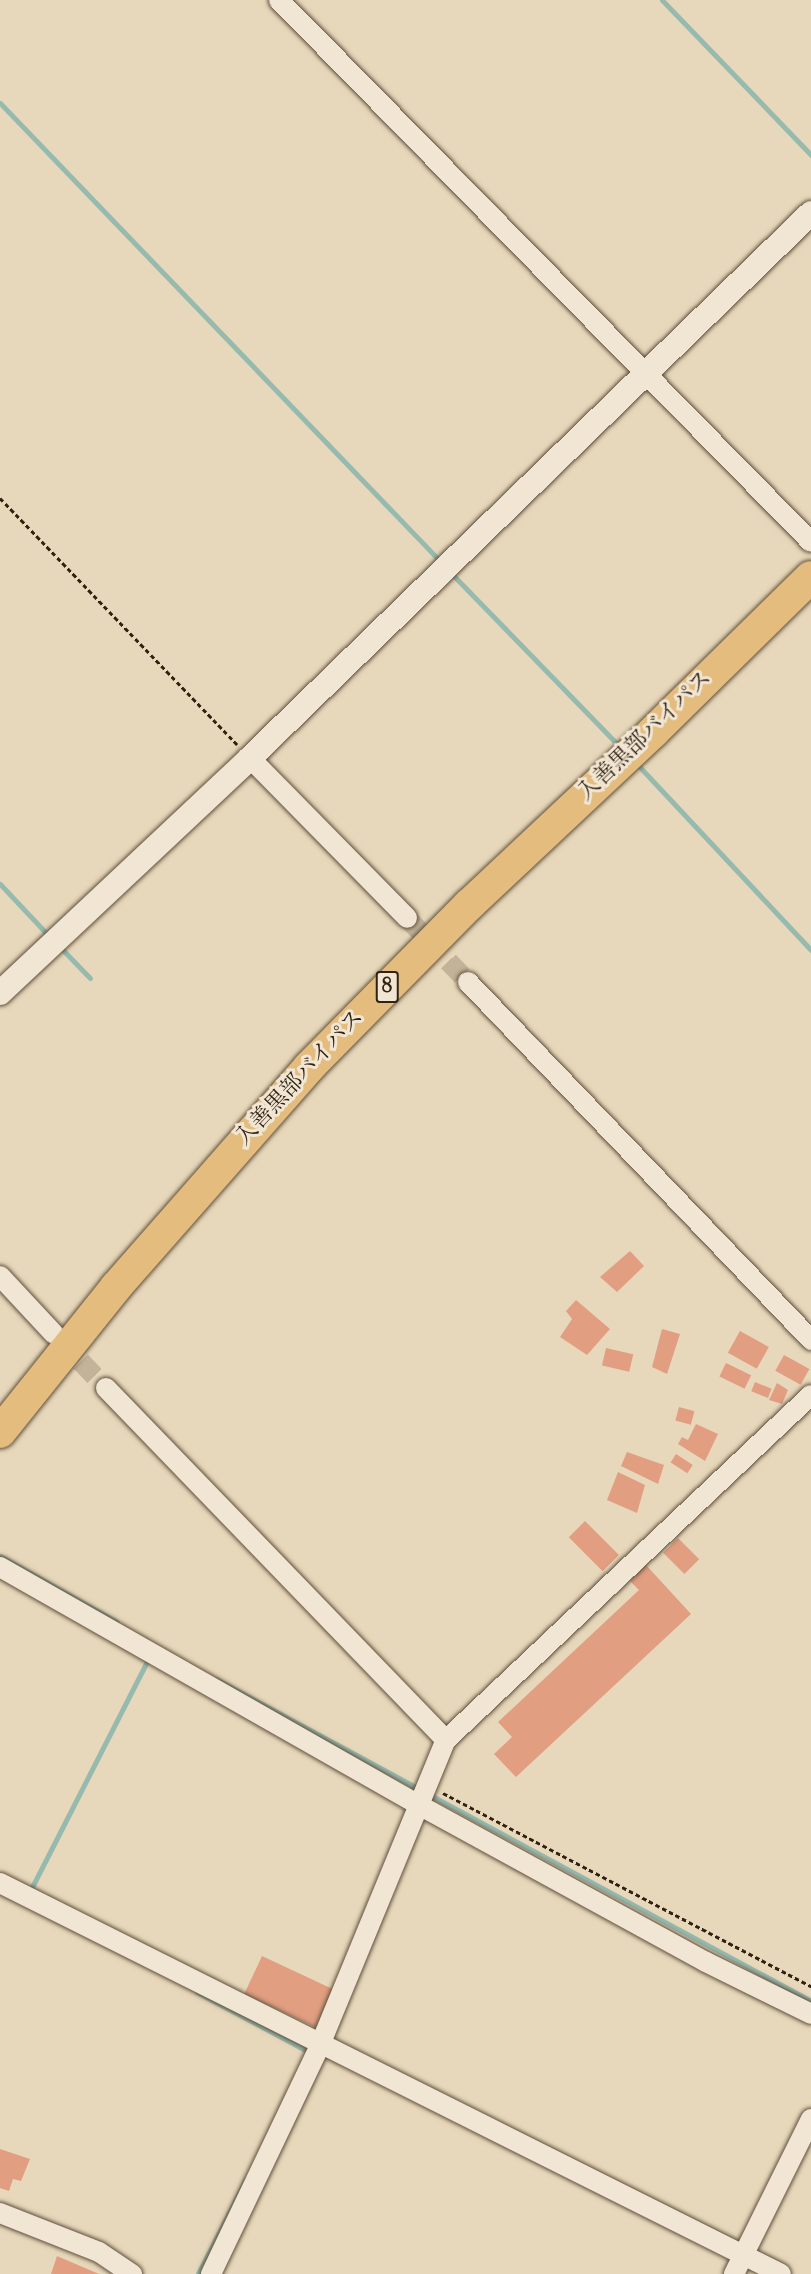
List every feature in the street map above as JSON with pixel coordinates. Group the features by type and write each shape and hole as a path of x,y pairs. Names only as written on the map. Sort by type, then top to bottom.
{"highway":[{"name":"入善黒部バイパス","path":"0,1432 116,1287 309,1067 469,905 811,577"}],"street":[{"path":"279,0 642,373 811,542"},
{"path":"0,993 250,758 642,373 811,213"},
{"path":"250,758 407,918"},
{"path":"468,982 811,1340"},
{"path":"0,1276 54,1334"},
{"path":"106,1388 446,1740"},
{"path":"211,2274 320,2045 446,1740 811,1395"},
{"path":"0,1567 419,1805 705,1962 811,2014"},
{"path":"0,1883 781,2274"},
{"path":"734,2274 811,2119"},
{"path":"0,2213 99,2253 132,2274"}],"path":[{"path":"0,498 250,758"},
{"path":"427,1785 811,1986"}],"building":[{"path":"630,1251 644,1266 617,1292 600,1277"},
{"path":"576,1300 610,1329 587,1355 560,1337 572,1319 566,1311"},
{"path":"662,1329 680,1334 667,1374 652,1367"},
{"path":"740,1331 769,1347 757,1369 728,1353"},
{"path":"606,1348 633,1354 629,1372 602,1366"},
{"path":"784,1355 809,1369 801,1385 775,1371"},
{"path":"726,1363 751,1375 745,1389 719,1376"},
{"path":"755,1382 772,1389 768,1398 751,1391"},
{"path":"777,1383 788,1390 782,1404 769,1400"},
{"path":"679,1407 694,1411 691,1425 675,1421"},
{"path":"696,1424 718,1434 705,1461 678,1444 682,1437 688,1440"},
{"path":"627,1452 664,1465 658,1484 621,1466"},
{"path":"676,1454 693,1465 687,1473 671,1462"},
{"path":"618,1472 645,1485 637,1513 607,1500"},
{"path":"585,1521 619,1555 603,1571 569,1537"},
{"path":"678,1538 699,1559 684,1574 663,1553"},
{"path":"646,1565 691,1614 516,1777 494,1754 512,1737 498,1722 639,1590 630,1581"},
{"path":"262,1956 336,1991 319,2029 244,1994"},
{"path":"0,2149 30,2159 21,2181 13,2179 9,2191 0,2188"},
{"path":"57,2256 99,2274 51,2274"}],"waterway":[{"path":"662,0 811,155"},
{"path":"0,103 441,562"},
{"path":"450,572 621,748"},
{"path":"636,763 811,950"},
{"path":"0,884 49,936"},
{"path":"58,945 90,978"},
{"path":"0,1556 117,1622"},
{"path":"29,1893 150,1656"},
{"path":"216,1679 811,2001"},
{"path":"197,1992 309,2052 308,2055"},
{"path":"198,2274 246,2179"}],"tunnel":[{"path":"407,918 468,982"},
{"path":"60,1340 106,1388"}]}
